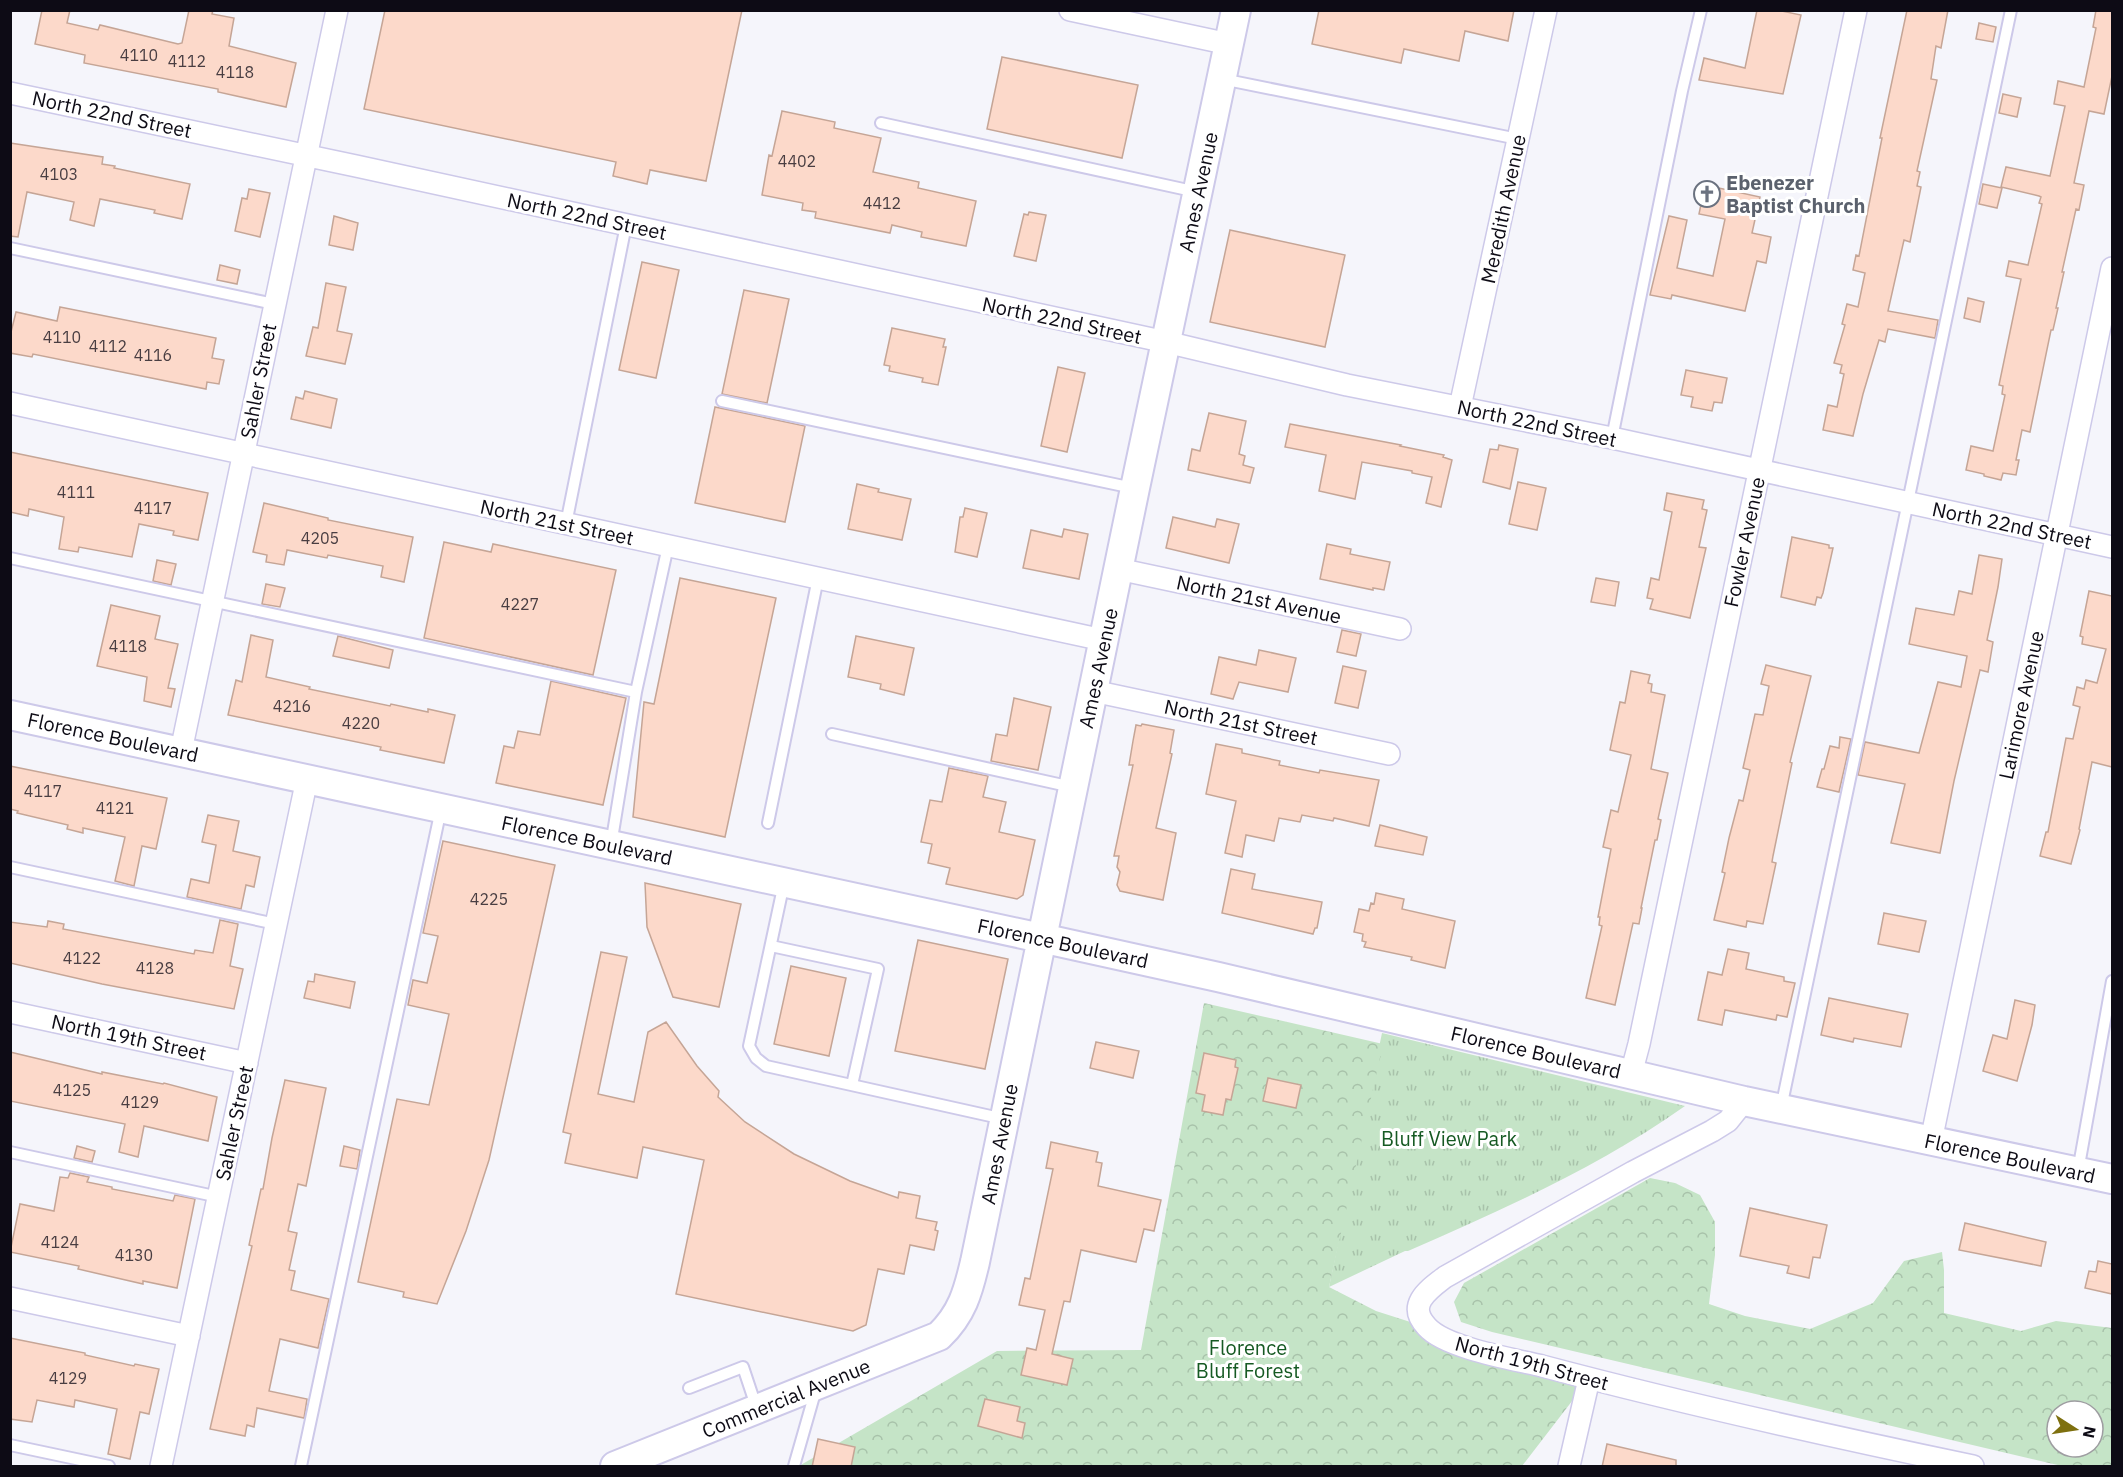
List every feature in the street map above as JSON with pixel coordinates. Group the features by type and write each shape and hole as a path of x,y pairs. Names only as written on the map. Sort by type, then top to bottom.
{"street":[{"name":"Sahler Street","path":"181,751 337,10"},
{"path":"1070,10 1229,44"},
{"name":"Ames Avenue","path":"953,1323 969,1286 973,1270 1236,10"},
{"name":"Meredith Avenue","path":"1460,407 1546,10"},
{"name":"Fowler Avenue","path":"1631,1074 1856,10"},
{"name":"North 22nd Street","path":"10,93 1166,342 1347,384 1612,438 2112,547"},
{"name":"Larimore Avenue","path":"1931,1141 2112,268"},
{"name":"North 21st Street","path":"10,403 1103,640"},
{"name":"North 21st Avenue","path":"1118,568 1400,629"},
{"name":"North 21st Street","path":"1093,691 1389,754"},
{"name":"Florence Boulevard","path":"10,715 1218,977 1744,1101 2112,1179"},
{"name":"Sahler Street","path":"161,1467 307,778"},
{"name":"North 19th Street","path":"10,1012 247,1063"},
{"name":"North 19th Street","path":"1744,1101 1728,1121 1713,1131 1633,1172 1445,1277 1427,1290 1419,1303 1418,1309 1425,1325 1446,1340 1589,1379 1761,1421 1973,1467"},
{"path":"10,1298 189,1336"},
{"name":"Commercial Avenue","path":"615,1467 939,1336 953,1323"},
{"path":"1569,1467 1589,1379"}],"lane":[{"path":"1612,438 1682,91 1701,10"},
{"path":"1781,1109 2011,10"},
{"path":"1222,79 1518,139"},
{"path":"881,123 1199,192"},
{"path":"566,524 626,225"},
{"path":"10,248 274,304"},
{"path":"722,401 1135,488"},
{"path":"611,846 636,692 668,546"},
{"path":"10,558 636,692"},
{"path":"768,824 818,578"},
{"path":"832,735 1073,787"},
{"path":"301,1467 441,809"},
{"path":"10,867 276,924"},
{"path":"784,883 749,1046 756,1058 766,1066 1004,1119"},
{"path":"771,945 878,969 852,1086"},
{"path":"2078,1172 2112,981"},
{"path":"10,1152 219,1197"},
{"path":"689,1388 743,1367 758,1410"},
{"path":"794,1467 817,1386"},
{"path":"10,1445 109,1467"}],"green space":[{"name":"Florence Bluff Forest","path":"1204,1003 1383,1044 1329,1287 1376,1311 1589,1379 1522,1466 799,1466 997,1351 1141,1350"},
{"name":"Bluff View Park","path":"1382,1033 1685,1106 1619,1148 1550,1186 1329,1287"},
{"path":"1650,1178 1675,1183 1700,1195 1715,1222 1715,1255 1709,1304 1745,1316 1810,1329 1873,1303 1904,1261 1942,1252 1944,1313 2021,1331 2056,1321 2112,1328 2112,1466 2062,1466 1492,1332 1461,1322 1454,1302 1464,1283"}],"building":[{"path":"42,10 70,10 67,23 98,30 100,25 178,44 182,43 189,10 213,10 212,14 234,18 229,46 296,63 286,107 218,92 218,89 84,63 85,55 35,44"},
{"path":"385,10 742,10 706,181 650,170 647,184 613,176 616,162 364,109"},
{"path":"1319,10 1514,10 1508,41 1465,31 1459,61 1404,49 1401,63 1312,44"},
{"path":"1757,10 1777,10 1801,15 1783,94 1699,80 1704,58 1745,68"},
{"path":"1907,10 1948,10 1941,48 1936,46 1931,79 1937,80 1917,171 1920,172 1917,186 1921,187 1910,242 1904,240 1888,311 1938,320 1935,338 1888,329 1885,342 1879,340 1853,436 1823,430 1828,405 1837,407 1844,374 1840,373 1842,365 1834,363 1845,325 1842,324 1847,304 1858,307 1865,273 1853,270 1856,255 1859,256 1882,138 1880,138"},
{"path":"2096,10 2112,10 2112,76 2104,114 2089,111 2074,183 2084,185 2079,210 2076,209 2062,272 2064,272 2056,308 2058,308 2053,330 2051,330 2030,432 2022,430 2016,460 2019,460 2016,475 2003,473 2001,480 1966,470 1971,446 1993,451 2005,395 2002,394 2003,386 1999,385 2021,279 2006,276 2009,261 2028,265 2042,204 2039,203 2041,197 2039,196 2001,187 2006,167 2050,176 2065,106 2054,104 2058,81 2084,87 2096,28 2093,27"},
{"path":"1979,23 1996,27 1993,42 1976,39"},
{"path":"1002,57 1138,85 1122,158 987,129"},
{"path":"2003,94 2021,98 2017,117 1999,113"},
{"path":"782,111 835,122 834,128 881,138 873,172 919,182 918,188 976,201 966,246 921,237 922,232 892,225 890,233 815,218 816,212 802,210 803,203 762,195 769,155 772,156"},
{"path":"10,143 103,157 102,164 115,166 114,168 190,184 182,219 154,213 155,210 100,199 94,226 70,220 74,202 27,192 18,237 10,236"},
{"path":"1983,184 2002,188 1997,208 1979,204"},
{"path":"1705,185 1760,197 1752,233 1771,237 1766,263 1757,261 1745,311 1672,295 1671,299 1650,295 1669,216 1687,220 1677,268 1713,276 1725,219 1699,214"},
{"path":"249,189 270,193 260,237 235,231 242,198 247,199"},
{"path":"1029,212 1046,215 1036,261 1014,256 1024,214 1028,215"},
{"path":"334,216 358,223 353,250 329,245"},
{"path":"1230,230 1345,255 1325,347 1210,322"},
{"path":"642,262 679,270 656,378 619,370"},
{"path":"220,265 240,270 237,284 217,280"},
{"path":"326,283 346,287 337,331 352,334 345,364 306,356 313,327 318,328"},
{"path":"744,290 789,299 767,403 722,394"},
{"path":"1968,298 1984,302 1980,322 1964,318"},
{"path":"60,307 216,338 212,358 224,360 219,384 207,382 206,389 33,354 32,357 10,353 10,336 16,312 57,321"},
{"path":"892,328 945,339 943,347 946,347 938,385 922,382 923,378 889,371 890,366 884,365"},
{"path":"1058,367 1085,373 1067,452 1041,446"},
{"path":"1686,370 1727,378 1722,403 1714,402 1712,411 1691,407 1693,397 1681,395"},
{"path":"305,391 337,399 331,428 291,419 296,397 303,399"},
{"path":"715,407 805,426 785,522 695,503"},
{"path":"1209,413 1246,421 1239,454 1245,456 1243,465 1254,468 1250,483 1188,470 1192,449 1200,451"},
{"path":"1290,424 1444,455 1443,457 1452,460 1441,507 1426,503 1432,477 1362,462 1355,499 1319,491 1326,455 1285,447"},
{"path":"1499,445 1518,449 1510,489 1483,482 1490,449 1498,450"},
{"path":"10,452 208,493 198,540 173,535 174,531 139,524 132,557 79,547 78,552 59,549 64,517 29,509 28,516 10,512"},
{"path":"1518,482 1546,488 1537,530 1509,524"},
{"path":"857,484 879,489 878,492 911,499 902,540 848,529"},
{"path":"1667,493 1704,500 1702,509 1707,510 1699,547 1706,548 1690,618 1650,609 1653,599 1647,598 1651,578 1659,580 1672,512 1664,510"},
{"path":"264,503 328,518 328,520 413,537 404,582 381,577 383,566 328,555 327,558 287,550 284,565 266,562 267,555 253,552"},
{"path":"965,508 987,513 977,557 955,552 960,517 963,517"},
{"path":"1173,517 1215,527 1217,519 1239,524 1229,563 1166,548"},
{"path":"1064,529 1088,534 1079,579 1023,568 1031,530 1062,537"},
{"path":"1792,537 1829,545 1829,548 1833,548 1823,593 1821,598 1817,597 1815,605 1781,597"},
{"path":"444,542 491,552 493,544 616,570 593,675 424,638"},
{"path":"1327,544 1351,549 1350,554 1390,562 1384,590 1373,588 1373,590 1320,579"},
{"path":"1979,555 2002,559 1987,640 1993,642 1988,672 1980,670 1940,853 1891,843 1905,784 1858,775 1865,742 1919,753 1938,682 1961,687 1967,656 1909,644 1916,608 1954,615 1959,591 1972,594"},
{"path":"157,560 176,564 171,585 153,581"},
{"path":"680,578 776,598 725,837 633,817 644,702 654,704"},
{"path":"1596,578 1619,582 1615,606 1591,602"},
{"path":"266,584 285,588 280,607 262,604"},
{"path":"2089,591 2112,596 2112,767 2092,762 2080,830 2071,864 2040,856 2046,832 2048,832 2066,738 2073,739 2080,707 2073,705 2077,687 2084,689 2086,680 2097,683 2106,649 2082,644 2083,637 2080,636"},
{"path":"111,605 160,616 155,639 178,644 168,688 175,689 171,707 144,701 147,677 97,666"},
{"path":"1342,630 1361,634 1356,656 1337,652"},
{"path":"251,635 273,640 266,677 310,687 309,689 390,706 391,704 428,712 428,709 455,715 444,763 380,750 381,747 228,715 236,680 242,682"},
{"path":"338,636 393,650 389,668 333,656"},
{"path":"856,636 914,648 904,695 880,689 881,684 848,677"},
{"path":"1259,650 1296,658 1288,692 1239,682 1233,699 1211,694 1219,657 1256,665"},
{"path":"1766,665 1811,676 1790,762 1792,763 1772,862 1776,863 1763,924 1747,921 1746,927 1714,920 1725,873 1722,872 1729,838 1739,800 1743,801 1750,770 1743,768 1755,714 1763,715 1769,686 1761,684"},
{"path":"1343,666 1366,671 1358,708 1335,703"},
{"path":"1631,671 1650,675 1648,683 1652,684 1651,692 1665,695 1651,769 1668,773 1658,819 1661,820 1639,924 1633,923 1615,1005 1586,998 1602,926 1599,925 1600,917 1598,917 1611,849 1603,847 1611,810 1618,812 1631,755 1610,750 1620,702 1625,703"},
{"path":"551,681 626,698 603,805 496,783 504,746 514,748 518,731 540,735"},
{"path":"1014,698 1051,707 1038,770 991,761 996,734 1007,736"},
{"path":"1142,724 1174,730 1170,753 1172,754 1156,828 1176,833 1163,900 1120,891 1117,885 1120,872 1117,867 1119,856 1114,856 1133,765 1129,765 1136,725 1141,726"},
{"path":"1840,737 1851,739 1839,792 1817,787 1830,746 1839,748"},
{"path":"1216,744 1242,749 1242,753 1280,761 1279,765 1319,773 1320,770 1379,780 1369,826 1334,818 1333,821 1302,815 1300,822 1279,818 1274,841 1246,835 1242,857 1225,853 1236,801 1206,794"},
{"path":"10,766 167,798 156,849 142,846 134,886 115,881 125,837 83,828 83,833 67,829 68,825 17,813 18,811 10,809"},
{"path":"949,768 988,776 983,797 1006,802 999,832 1035,840 1023,895 1017,899 946,884 950,868 928,863 932,844 921,842 930,800 942,802"},
{"path":"208,815 239,821 233,851 260,857 254,887 246,885 241,909 187,897 191,879 209,883 216,845 202,842"},
{"path":"1380,825 1427,837 1423,855 1375,846"},
{"path":"443,841 555,865 489,1160 466,1231 437,1304 403,1297 404,1292 358,1282 397,1099 429,1105 449,1014 408,1005 413,980 427,983 438,936 423,933"},
{"path":"1231,869 1255,874 1252,889 1322,902 1317,928 1313,934 1222,913"},
{"path":"645,883 741,904 719,1007 673,997 647,927"},
{"path":"1376,893 1404,899 1402,909 1455,921 1445,968 1411,960 1412,957 1364,947 1366,942 1362,941 1363,934 1354,932 1359,909 1369,911 1371,903 1374,904"},
{"path":"1884,913 1926,921 1919,952 1878,944"},
{"path":"220,920 238,924 230,966 243,969 234,1009 102,984 10,963 10,922 47,927 48,921 64,924 63,929 194,954 195,950 213,953"},
{"path":"918,940 1008,959 985,1069 895,1051"},
{"path":"1728,949 1749,953 1746,969 1784,977 1784,981 1795,983 1787,1017 1777,1015 1776,1020 1725,1010 1722,1025 1698,1020 1708,972 1722,975"},
{"path":"601,952 627,957 598,1094 634,1102 648,1032 666,1022 697,1066 719,1091 718,1097 745,1122 794,1154 850,1181 898,1198 899,1192 920,1196 916,1218 937,1222 935,1230 938,1231 934,1250 910,1245 904,1274 878,1269 866,1325 853,1331 676,1294 704,1160 643,1147 637,1178 565,1163 571,1134 563,1132"},
{"path":"791,966 846,978 829,1056 774,1044"},
{"path":"315,974 355,982 350,1008 304,998 308,981 314,982"},
{"path":"1829,998 1908,1014 1901,1047 1854,1038 1853,1042 1821,1035"},
{"path":"2015,1000 2035,1005 2017,1081 1983,1071 1993,1035 2007,1039"},
{"path":"1096,1042 1139,1051 1133,1078 1090,1068"},
{"path":"10,1052 102,1074 102,1072 164,1083 217,1097 208,1141 144,1126 138,1157 119,1152 125,1124 10,1101"},
{"path":"1204,1053 1236,1060 1235,1067 1238,1068 1231,1100 1226,1099 1223,1115 1202,1111 1205,1095 1196,1093"},
{"path":"1268,1078 1301,1085 1296,1108 1263,1101"},
{"path":"285,1080 326,1088 306,1186 298,1184 288,1231 297,1233 289,1270 295,1271 291,1290 329,1299 318,1348 280,1339 269,1391 307,1399 304,1418 257,1408 254,1427 247,1425 245,1436 210,1429 252,1246 249,1245"},
{"path":"1051,1142 1098,1152 1096,1162 1102,1163 1098,1186 1161,1200 1154,1231 1144,1229 1136,1262 1081,1250 1070,1302 1064,1301 1052,1354 1073,1359 1067,1385 1021,1375 1027,1348 1036,1350 1045,1310 1019,1305 1025,1278 1030,1279 1053,1169 1046,1168"},
{"path":"77,1146 95,1151 92,1162 74,1158"},
{"path":"344,1146 360,1150 357,1169 340,1166"},
{"path":"70,1173 89,1177 87,1182 112,1187 112,1189 173,1201 175,1195 195,1199 177,1288 143,1281 143,1284 78,1269 79,1266 10,1252 20,1204 54,1211 60,1177 68,1178"},
{"path":"1750,1208 1827,1225 1820,1258 1813,1257 1809,1278 1787,1273 1789,1266 1740,1256"},
{"path":"1965,1223 2046,1242 2041,1266 1959,1250"},
{"path":"2098,1261 2112,1264 2112,1294 2085,1288 2089,1271 2096,1272"},
{"path":"10,1338 85,1353 85,1355 134,1366 135,1364 159,1369 149,1414 140,1412 130,1459 108,1454 117,1409 75,1400 74,1407 37,1400 32,1422 10,1419"},
{"path":"985,1399 1020,1407 1017,1421 1025,1423 1022,1438 978,1426"},
{"path":"818,1439 855,1447 851,1467 812,1467"},
{"path":"1607,1444 1676,1460 1676,1467 1602,1467"}],"place":[{"name":"Ebenezer Baptist Church","path":"1707,194"}]}
